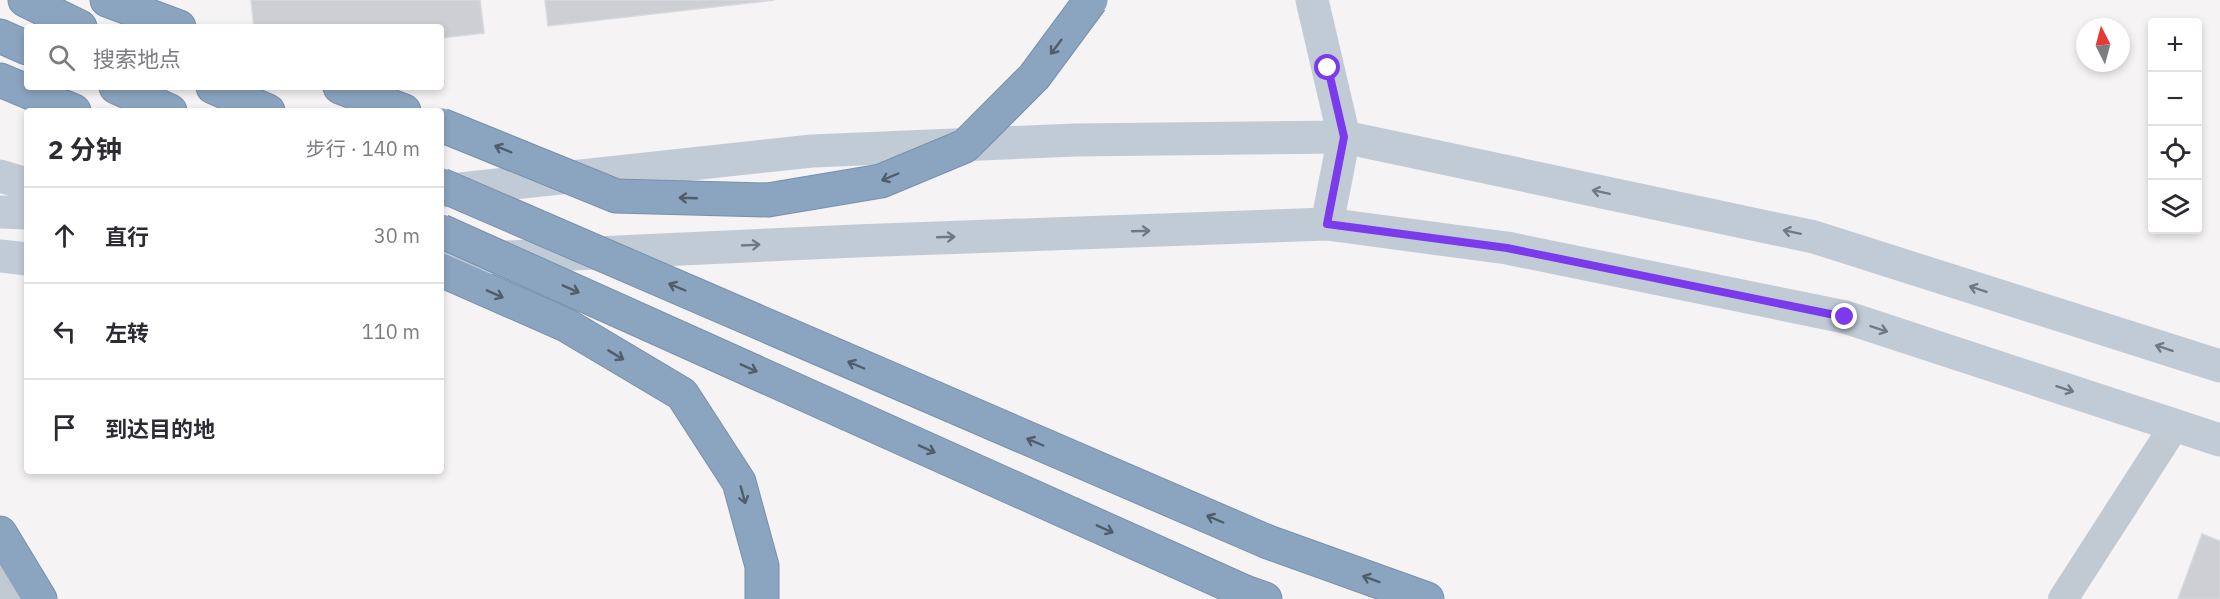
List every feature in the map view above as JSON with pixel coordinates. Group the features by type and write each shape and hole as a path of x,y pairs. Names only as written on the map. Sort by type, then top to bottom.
{"highway":[{"path":"25,0 74,24"},
{"path":"107,0 171,24"},
{"path":"444,126 616,196 768,200 881,181 965,146 1034,77 1091,0"},
{"path":"0,36 24,47"},
{"path":"0,80 67,108"},
{"path":"123,90 163,108"},
{"path":"220,90 261,108"},
{"path":"348,90 396,108"},
{"path":"444,186 1268,542 1426,599"},
{"path":"444,232 1264,599"},
{"path":"444,271 566,325 682,394 739,482 762,566 762,599"},
{"path":"0,533 40,599"}],"main road":[{"path":"1312,0 1344,137 1327,224"},
{"path":"444,191 812,151 1075,140 1344,137 1814,237 2220,366"},
{"path":"0,176 24,183"},
{"path":"0,212 24,213"},
{"path":"444,260 843,241 1327,224 1507,248 1845,317 2220,440"},
{"path":"0,256 24,259"}],"street":[{"path":"2063,599 2175,425"},
{"path":"0,541 7,599"}],"building":[{"path":"251,0 480,0 484,33 444,38 444,24 254,24"},
{"path":"545,0 774,0 548,26"},
{"path":"2202,534 2220,541 2220,599 2178,599"}],"route":[{"path":"1328,68 1344,137 1327,224 1507,248 1845,317"}]}
